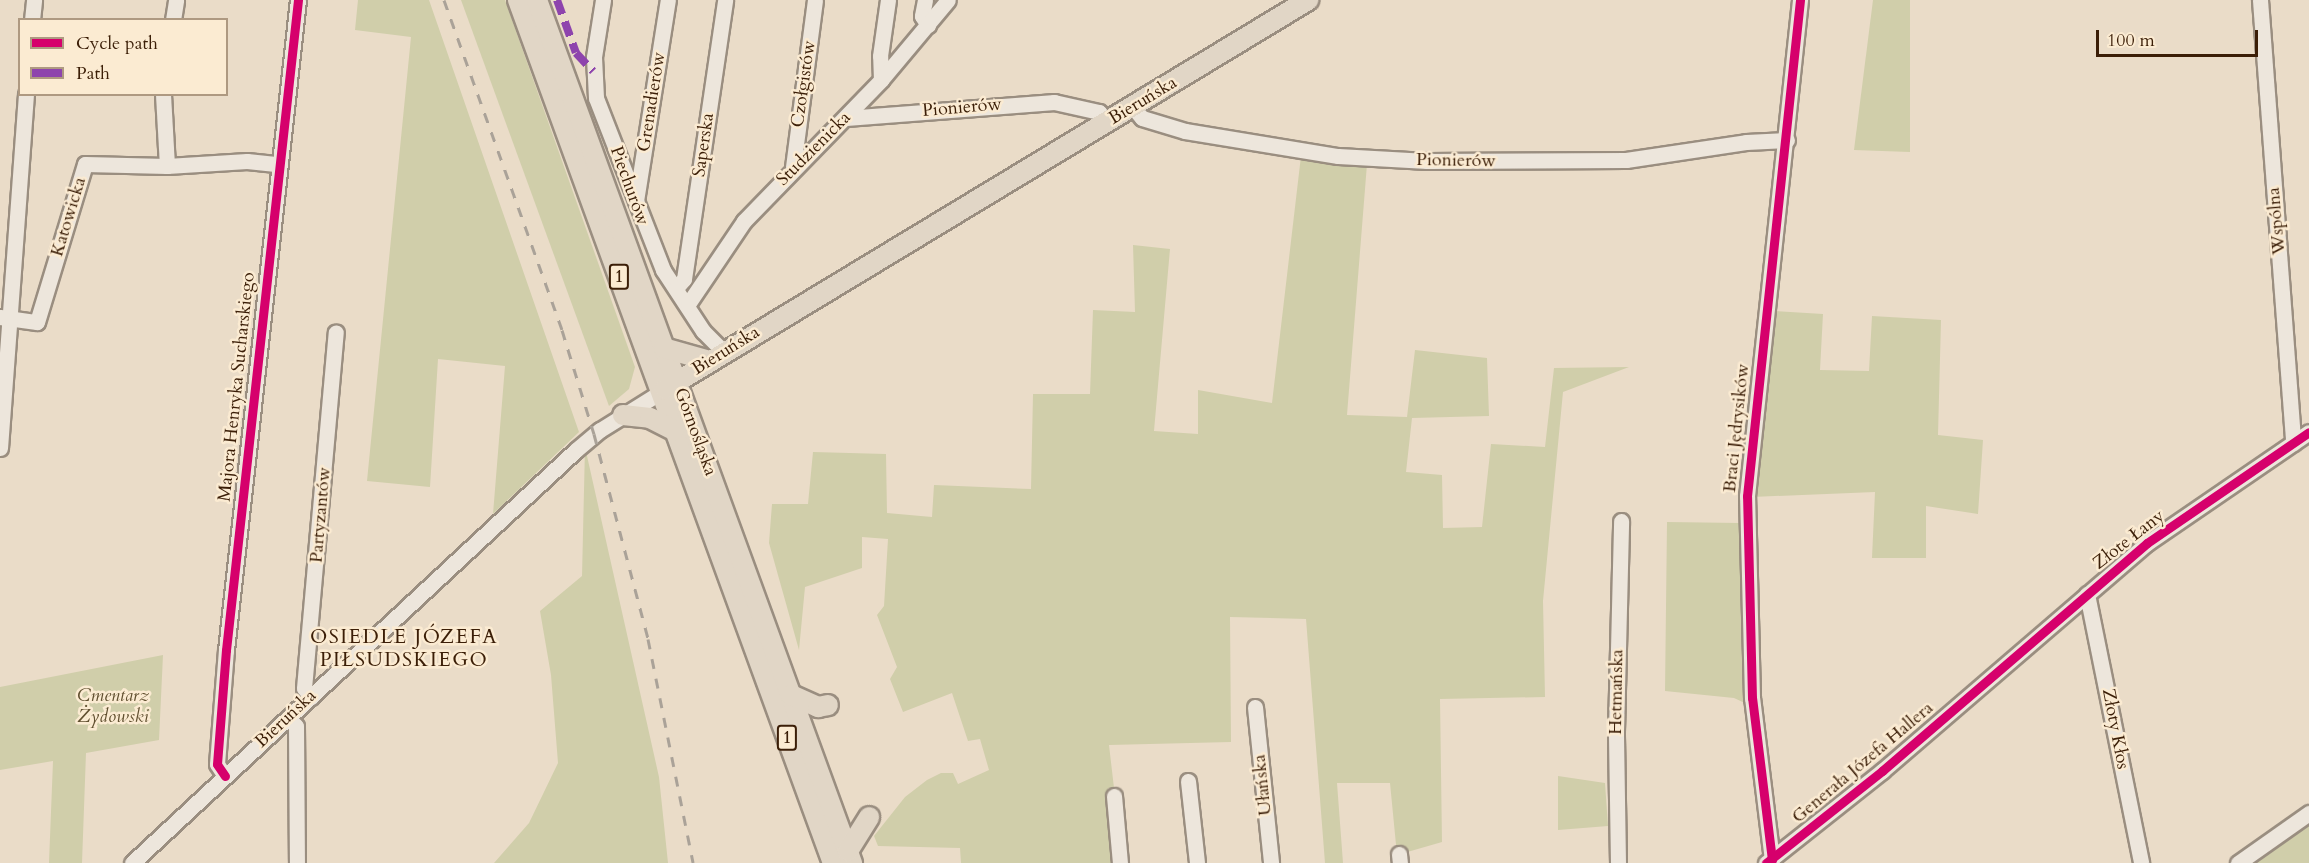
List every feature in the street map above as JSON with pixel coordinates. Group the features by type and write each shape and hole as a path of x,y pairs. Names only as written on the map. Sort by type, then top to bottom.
{"main road":[{"name":"Górnośląska","path":"518,0 791,695 844,859"},
{"name":"Górnośląska","path":"537,0 664,348 674,430 844,859"},
{"name":"Bieruńska","path":"669,387 1308,0"},
{"path":"664,348 717,357"},
{"path":"623,415 650,418 674,430"},
{"path":"791,695 818,706 828,705"},
{"path":"844,859 869,817"}],"street":[{"path":"32,18 33,0"},
{"path":"173,18 176,0"},
{"name":"Majora Henryka Sucharskiego","path":"225,776 217,764 226,650 278,164 298,0"},
{"name":"Piechurów","path":"603,0 593,76 596,98 635,204 663,270 688,304 717,357"},
{"name":"Grenadierów","path":"635,204 668,0"},
{"name":"Saperska","path":"676,288 684,279 725,0"},
{"name":"Czołgistów","path":"793,167 815,0"},
{"path":"881,80 880,56 888,0"},
{"path":"925,0 922,16 928,25"},
{"name":"Studzienicka","path":"688,304 744,220 793,167 846,118 948,0"},
{"name":"Braci Jędrysików","path":"1769,861 1752,698 1747,496 1787,141 1800,0"},
{"name":"Wspólna","path":"2260,0 2293,443"},
{"path":"0,448 5,317 26,96"},
{"path":"163,96 167,166 247,160 278,164"},
{"name":"Pionierów","path":"846,118 1054,102 1099,112 1107,122"},
{"name":"Pionierów","path":"1133,107 1142,118 1225,139 1338,156 1423,161 1626,160 1746,142 1787,141"},
{"name":"Katowicka","path":"5,317 37,322 85,164 167,166"},
{"name":"Partyzantów","path":"310,697 304,688 336,332"},
{"name":"Bieruńska","path":"132,863 576,450 623,415 669,387"},
{"name":"Złote Łany","path":"1980,686 2147,543 2309,432"},
{"name":"Hetmańska","path":"1618,863 1616,732 1621,521"},
{"name":"Złoty Kłos","path":"2087,594 2141,863"},
{"name":"Generała Józefa Hallera","path":"1769,861 1980,686"},
{"name":"Ułańska","path":"1255,707 1271,863"},
{"path":"288,718 296,726 297,863"},
{"path":"1188,781 1197,863"},
{"path":"1114,796 1120,863"},
{"path":"2238,863 2309,813"}],"green space":[{"path":"358,0 429,0 579,432 493,514 505,366 438,359 430,487 367,481 411,37 355,30"},
{"path":"461,0 505,0 635,367 629,389 609,406"},
{"path":"1873,0 1910,0 1910,152 1854,150"},
{"path":"1301,156 1367,164 1347,415 1407,417 1415,350 1487,358 1489,416 1412,418 1406,472 1442,475 1443,528 1482,527 1491,444 1545,447 1554,368 1629,367 1563,392 1543,601 1545,697 1440,699 1442,842 1397,855 1390,783 1337,783 1343,863 1325,863 1306,619 1230,617 1231,742 1109,745 1114,788 1108,788 1116,863 961,863 960,848 878,846 874,836 905,797 927,780 941,773 953,773 958,784 989,770 980,739 968,741 952,693 903,712 890,679 897,667 877,615 884,606 888,539 862,537 862,568 805,587 799,650 769,543 772,504 808,504 813,452 886,454 887,513 932,517 934,485 1031,489 1033,394 1090,394 1093,310 1135,312 1133,245 1170,249 1154,431 1198,434 1198,390 1272,403"},
{"path":"1775,311 1823,314 1820,370 1869,371 1872,316 1941,320 1938,435 1983,440 1978,514 1926,506 1926,558 1872,558 1875,492 1752,497"},
{"path":"585,447 659,777 668,863 494,863 529,823 558,763 551,675 540,611 582,576"},
{"path":"1667,522 1740,523 1747,704 1734,698 1665,691"},
{"name":"Cmentarz Żydowski","path":"163,655 159,740 86,753 82,863 49,863 53,761 0,770 0,687"},
{"path":"1558,776 1605,783 1608,826 1558,830"},
{"path":"2309,822 2309,863 2255,863"}],"railway":[{"path":"444,0 562,330 594,434 648,639 693,863"}],"marked path":[{"path":"557,0 576,53 593,71"}],"cycle path":[{"path":"225,776 217,764 226,650 298,0"},
{"path":"1772,860 1752,698 1747,496 1800,0"},
{"path":"1766,863 1882,771 2147,543 2309,432"}],"district":[{"name":"OSIEDLE JÓZEFA PIŁSUDSKIEGO","path":"404,648"}]}
